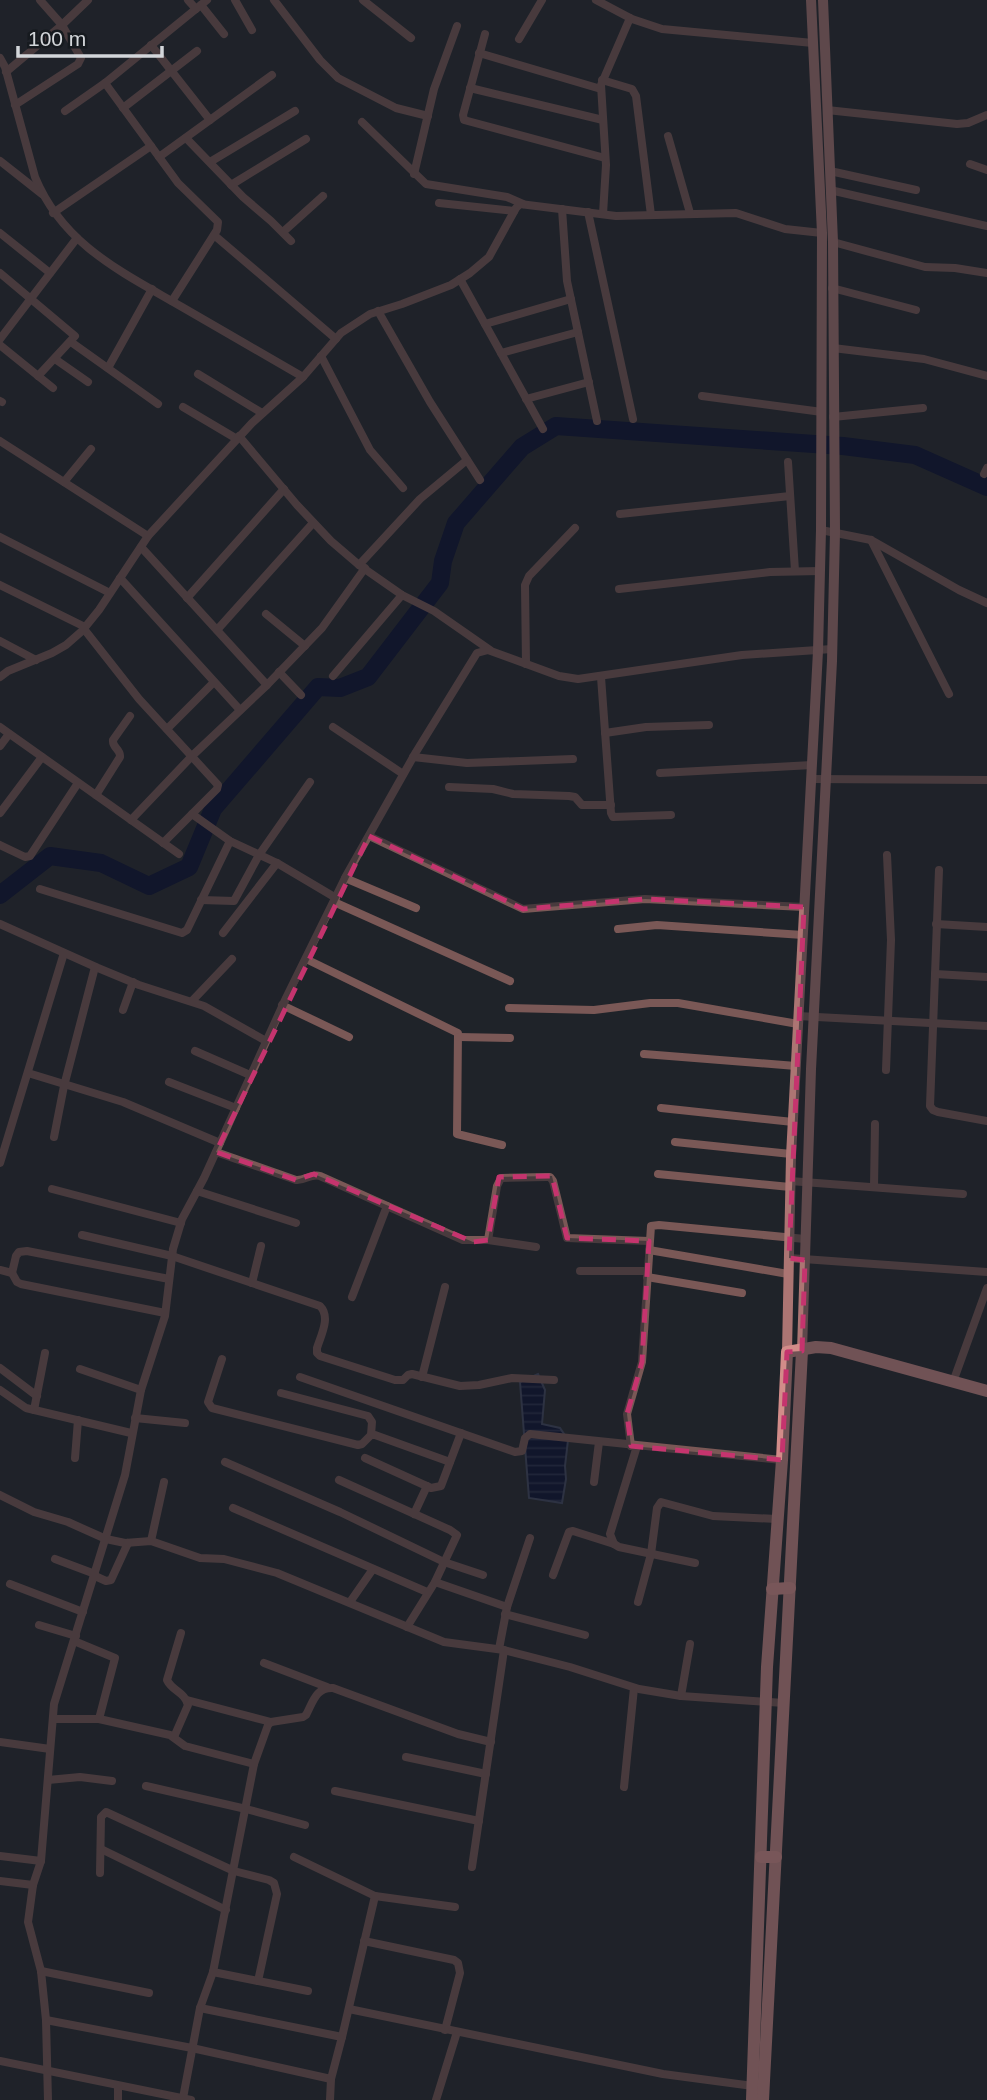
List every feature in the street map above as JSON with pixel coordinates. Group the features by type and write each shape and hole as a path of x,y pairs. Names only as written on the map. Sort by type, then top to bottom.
{"highway":[{"path":"772,1589 790,1588"},
{"path":"761,1857 776,1857"}],"main road":[{"path":"752,2100 767,1667 782,1460 791,1154 818,651 821,457 830,425 822,412 822,233 811,0"},
{"path":"763,2100 802,1351 813,1017 832,649 835,532 834,457 830,425 833,348 832,242 823,0"},
{"path":"814,729 828,731"},
{"path":"787,1352 816,1347 831,1348 987,1391"}],"street":[{"path":"15,105 80,61 81,55 62,25 40,0"},
{"path":"188,0 201,5 224,34"},
{"path":"235,0 252,30"},
{"path":"274,0 320,60 338,78 396,108 428,116"},
{"path":"363,0 411,38"},
{"path":"519,39 542,0"},
{"path":"596,0 612,4 630,18 662,29 813,43"},
{"path":"6,72 62,25 85,1"},
{"path":"65,111 105,83 201,5"},
{"path":"603,214 605,158 601,84 630,18"},
{"path":"414,174 436,82 457,26"},
{"path":"485,34 463,115 466,121 605,158"},
{"path":"152,46 210,120"},
{"path":"123,108 197,51"},
{"path":"480,53 601,84 632,89 636,96 651,215"},
{"path":"0,58 35,177 53,213 109,265 303,377"},
{"path":"159,157 272,75"},
{"path":"105,83 183,189 219,226 172,301"},
{"path":"470,88 603,120"},
{"path":"827,110 957,124 987,115"},
{"path":"210,162 295,111"},
{"path":"362,122 414,174 432,186 507,197 523,204 616,216 736,213 785,229 822,233"},
{"path":"668,136 690,213"},
{"path":"186,138 291,241"},
{"path":"231,185 306,139"},
{"path":"53,213 151,146"},
{"path":"0,161 42,194"},
{"path":"970,164 987,170"},
{"path":"830,171 916,190"},
{"path":"831,190 987,226"},
{"path":"282,232 323,196"},
{"path":"439,203 514,211"},
{"path":"0,677 66,645 84,628 148,536 238,437 303,377 341,333 370,314 451,285 460,279 489,257 514,211 523,204"},
{"path":"562,209 568,281 597,421"},
{"path":"588,212 633,419"},
{"path":"0,233 50,273"},
{"path":"214,235 336,339"},
{"path":"0,339 77,238"},
{"path":"832,242 925,267 987,273"},
{"path":"0,273 73,334 74,339 38,376"},
{"path":"460,279 543,429"},
{"path":"832,288 916,310"},
{"path":"108,368 152,289"},
{"path":"485,324 571,299"},
{"path":"378,311 480,480"},
{"path":"501,354 578,332"},
{"path":"71,342 158,404"},
{"path":"0,345 53,388"},
{"path":"833,348 924,359 987,376"},
{"path":"321,356 370,450 403,488"},
{"path":"55,359 88,382"},
{"path":"198,374 262,413"},
{"path":"526,399 589,382"},
{"path":"702,396 822,412"},
{"path":"183,407 238,437 313,523 362,566 402,595 434,611 491,651 559,676 578,679 743,655 832,649"},
{"path":"830,425 923,408"},
{"path":"0,441 148,536"},
{"path":"64,482 91,449"},
{"path":"131,820 192,756 305,646 326,623 362,566 420,499 467,460"},
{"path":"788,462 795,571"},
{"path":"187,598 284,489"},
{"path":"620,514 790,496"},
{"path":"217,631 313,523"},
{"path":"526,664 523,596 525,585 529,576 575,528"},
{"path":"821,530 871,540 987,603"},
{"path":"0,537 110,593"},
{"path":"871,540 949,694"},
{"path":"141,547 267,685"},
{"path":"619,589 770,572 820,571"},
{"path":"120,578 240,710"},
{"path":"0,585 84,628 139,699 216,783 218,787 163,843"},
{"path":"333,676 402,595"},
{"path":"266,614 305,646"},
{"path":"0,641 36,660"},
{"path":"48,2100 46,2020 41,1971 28,1922 33,1885 41,1861 54,1704 125,1475 141,1390 165,1312 172,1256 181,1223 282,1005 345,878 472,658 481,651 491,651"},
{"path":"279,673 301,695"},
{"path":"601,677 613,817 671,815"},
{"path":"167,729 214,681"},
{"path":"96,795 120,757 113,740 130,716"},
{"path":"605,733 646,727 709,725"},
{"path":"0,727 179,854"},
{"path":"333,727 403,774"},
{"path":"0,746 9,734"},
{"path":"0,813 42,757"},
{"path":"413,757 467,763 573,758"},
{"path":"660,773 812,765"},
{"path":"811,779 987,780"},
{"path":"201,900 234,901 259,855 310,782"},
{"path":"0,845 25,857 30,856 78,783"},
{"path":"449,787 493,789 513,794 569,796 575,797 582,805 611,805"},
{"path":"192,814 230,841 277,863 335,900 510,981"},
{"path":"369,836 523,909 645,899 804,907"},
{"path":"40,888 182,933 187,930 230,841"},
{"path":"886,1070 891,940 887,855"},
{"path":"222,933 277,863"},
{"path":"939,870 930,1106 938,1112 987,1121"},
{"path":"345,878 416,908"},
{"path":"0,924 95,967 204,1006 266,1041"},
{"path":"618,929 657,925 803,934"},
{"path":"936,925 987,927"},
{"path":"1,1159 3,1141 28,1073 64,953"},
{"path":"192,1001 232,959"},
{"path":"306,959 455,1030 460,1037 457,1134 502,1145"},
{"path":"54,1137 64,1086 95,967"},
{"path":"935,974 987,977"},
{"path":"123,1010 133,982"},
{"path":"509,1008 594,1010 650,1003 678,1003 798,1020 813,1017 987,1026"},
{"path":"282,1005 349,1037"},
{"path":"460,1037 510,1038"},
{"path":"195,1051 250,1075"},
{"path":"644,1054 796,1066"},
{"path":"28,1073 131,1105 218,1147 296,1180 301,1181 311,1175 320,1176 463,1240 488,1240 536,1247"},
{"path":"169,1082 236,1108"},
{"path":"661,1108 793,1122"},
{"path":"874,1187 875,1124"},
{"path":"675,1142 791,1154"},
{"path":"658,1174 963,1194"},
{"path":"488,1240 497,1186 501,1178 550,1177 567,1238 649,1246 788,1274"},
{"path":"52,1189 181,1223"},
{"path":"197,1191 296,1223"},
{"path":"352,1297 387,1206"},
{"path":"614,1544 610,1534 634,1446 626,1415 642,1362 651,1226 655,1224 806,1239"},
{"path":"82,1235 172,1256 323,1308 326,1319 317,1348 320,1356 399,1381 412,1374 460,1386 517,1378 554,1380"},
{"path":"252,1283 261,1246"},
{"path":"165,1312 21,1284 12,1273 16,1256 23,1251 169,1279"},
{"path":"789,1258 987,1272"},
{"path":"0,1270 12,1273"},
{"path":"580,1271 648,1274 742,1293"},
{"path":"422,1377 445,1287"},
{"path":"953,1382 987,1288"},
{"path":"34,1410 45,1353"},
{"path":"222,1359 208,1402 212,1408 358,1444 362,1444 371,1435 371,1418 368,1416 281,1393"},
{"path":"0,1368 37,1396"},
{"path":"80,1369 141,1390"},
{"path":"300,1377 519,1452 522,1451 525,1438 530,1434 782,1460"},
{"path":"0,1390 21,1405 34,1410 131,1433"},
{"path":"135,1418 185,1423"},
{"path":"75,1458 78,1420"},
{"path":"365,1458 434,1488 441,1486 461,1433"},
{"path":"371,1435 450,1462"},
{"path":"594,1482 599,1442"},
{"path":"225,1462 344,1514 444,1562 482,1575"},
{"path":"339,1480 457,1535 435,1583 407,1627"},
{"path":"151,1541 164,1482"},
{"path":"414,1514 427,1486"},
{"path":"0,1496 34,1513 68,1521 106,1539 128,1543 151,1541 200,1558 223,1559 277,1573 444,1642 502,1649 634,1688 681,1696 784,1703"},
{"path":"638,1602 651,1554 657,1508 661,1502 713,1516 778,1518"},
{"path":"233,1508 427,1592"},
{"path":"553,1575 569,1532 573,1531 651,1554 695,1563"},
{"path":"472,1867 491,1742 506,1610 530,1538"},
{"path":"55,1559 106,1581 111,1580 128,1543"},
{"path":"350,1602 373,1569"},
{"path":"435,1583 506,1610 585,1635"},
{"path":"10,1584 83,1612"},
{"path":"39,1625 75,1638 115,1658 99,1719"},
{"path":"173,1737 187,1709 185,1696 170,1686 167,1679 181,1633"},
{"path":"681,1696 690,1644"},
{"path":"264,1663 458,1734 491,1742"},
{"path":"187,1700 271,1722 303,1717 318,1692 327,1688"},
{"path":"624,1787 634,1688"},
{"path":"53,1719 99,1719 173,1737 185,1746 254,1764"},
{"path":"0,2060 182,2099 200,2008 213,1972 254,1764 271,1722"},
{"path":"0,1742 50,1749"},
{"path":"407,1757 486,1774"},
{"path":"48,1780 80,1777 112,1781"},
{"path":"146,1786 305,1825"},
{"path":"335,1791 479,1821"},
{"path":"100,1873 101,1817 106,1812 234,1871 269,1880 276,1887 277,1894 258,1981"},
{"path":"101,1849 226,1910"},
{"path":"0,1856 41,1861"},
{"path":"294,1857 375,1896 455,1906"},
{"path":"0,1881 33,1885"},
{"path":"330,2100 331,2079 375,1896"},
{"path":"365,1941 458,1963 460,1973 445,2030"},
{"path":"41,1971 149,1993"},
{"path":"213,1972 308,1991"},
{"path":"200,2008 342,2037"},
{"path":"349,2009 663,2074 753,2086"},
{"path":"46,2020 192,2048 331,2079"},
{"path":"436,2100 457,2032"},
{"path":"118,2086 118,2100"}],"highlighted area":[{"path":"369,836 523,909 645,899 804,907 789,1258 805,1260 802,1351 787,1352 782,1460 631,1446 627,1414 642,1362 649,1241 567,1238 552,1176 499,1177 488,1240 473,1242 314,1174 296,1180 216,1152"}],"water":[{"path":"538,1374 545,1390 542,1424 560,1428 568,1440 562,1503 529,1498 520,1382"}],"waterway":[{"path":"0,895 50,856 101,863 149,886 189,867 213,809 318,687 340,688 368,677 440,583 443,561 456,523 522,447 556,426 843,446 915,455 987,487"}]}
